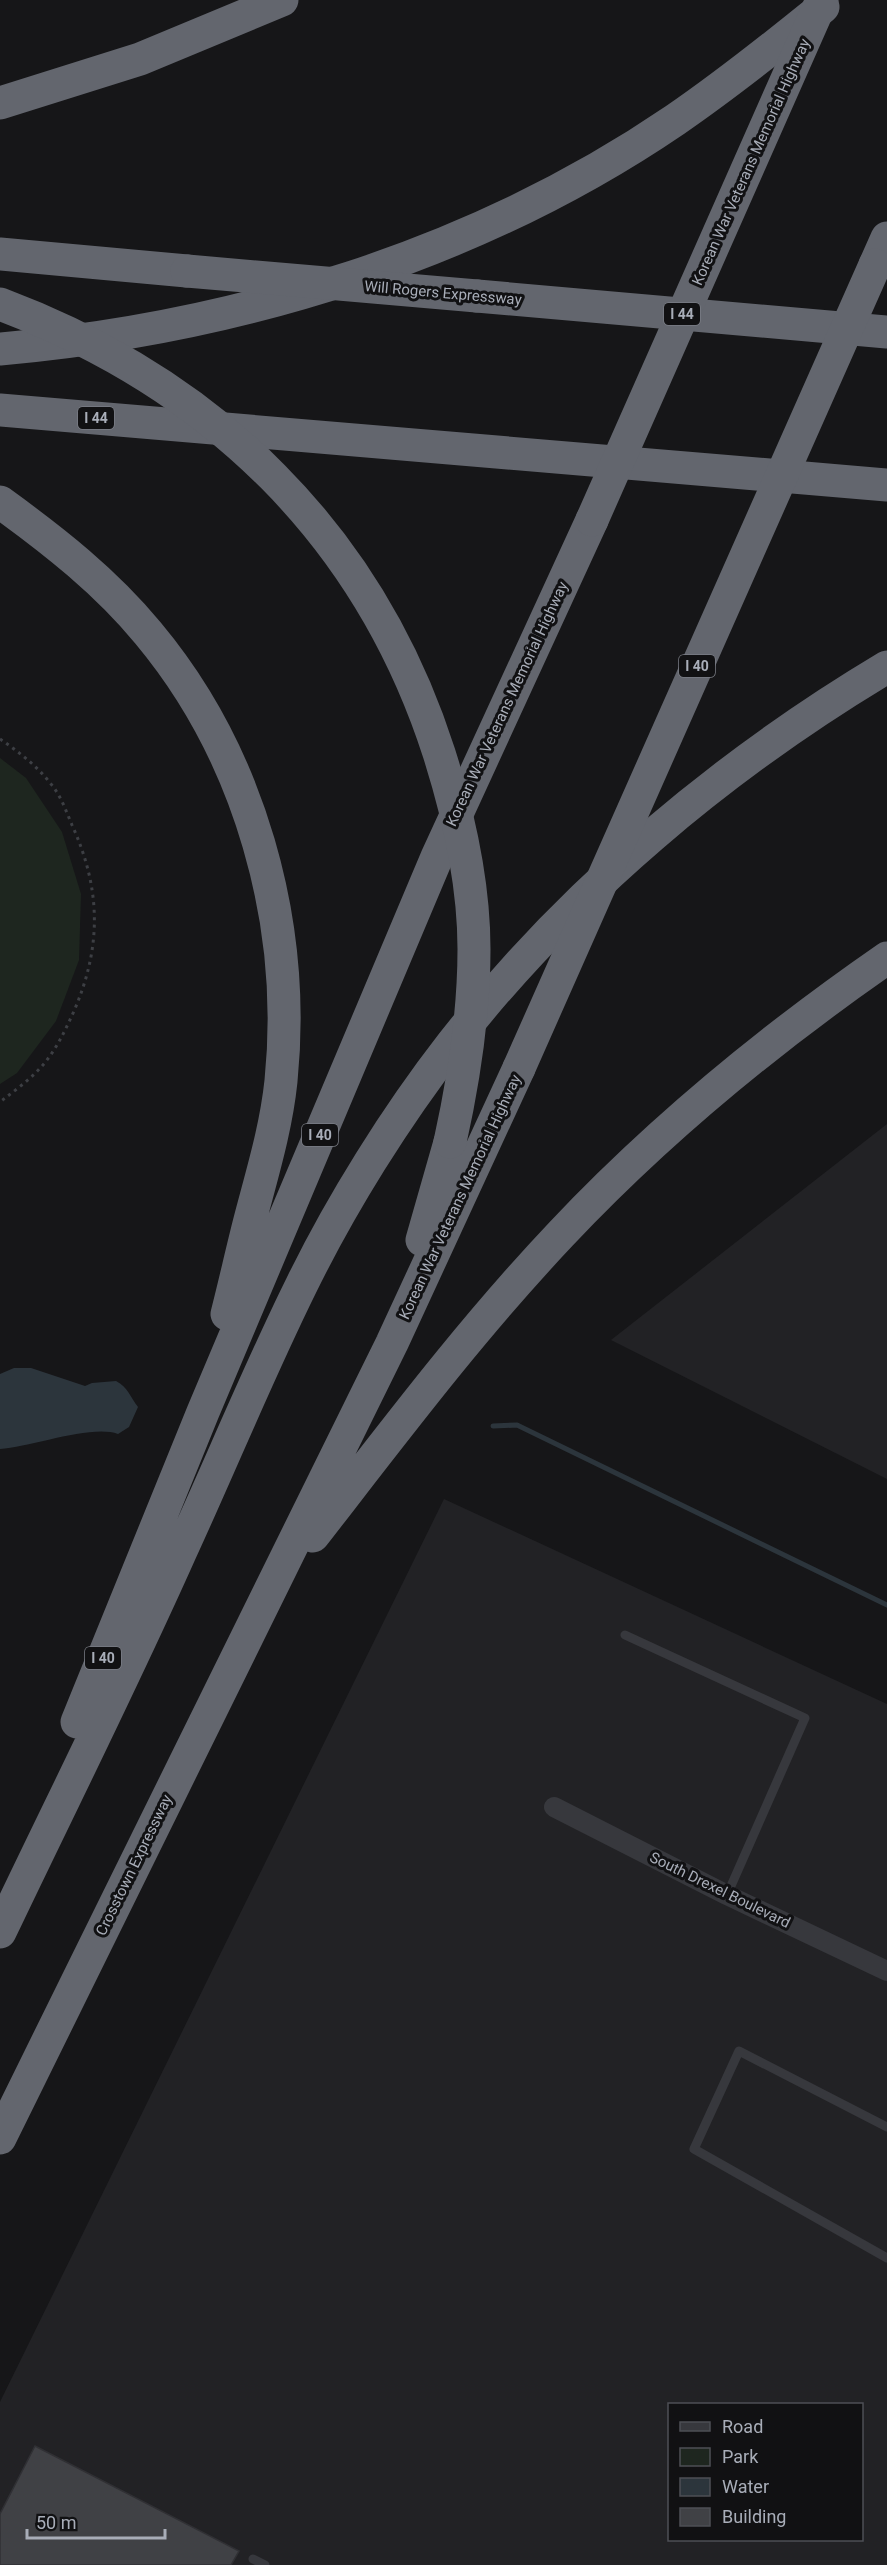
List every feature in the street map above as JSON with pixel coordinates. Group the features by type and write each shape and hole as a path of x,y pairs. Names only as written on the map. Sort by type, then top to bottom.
{"highway":[{"path":"0,103 140,59 282,0"},
{"name":"Korean War Veterans Memorial Highway","path":"203,1412 437,857 592,520 822,0"},
{"path":"0,349 125,334 208,318 409,258 450,241 529,204 601,165 674,121 759,59 832,0"},
{"name":"Korean War Veterans Memorial Highway","path":"270,1592 392,1343 519,1068 881,251"},
{"name":"Will Rogers Expressway","path":"0,254 887,332"},
{"path":"0,304 70,333 139,370 197,410 276,479 330,542 359,582 416,689 451,792 466,866 474,948 466,1055 450,1142 392,1343"},
{"name":"I 44","path":"0,410 887,486"},
{"path":"0,502 41,531 115,597 149,633 180,676 207,718 240,791 262,857 273,906 281,956 284,1006 283,1056 277,1112 203,1412"},
{"path":"0,1932 179,1555 303,1282 352,1193 432,1072 479,1010 573,910 641,846 761,750 887,667"},
{"path":"270,1592 456,1353 561,1233 644,1152 730,1076 820,1006 887,958"},
{"name":"I 40","path":"0,1903 93,1684 203,1412"},
{"name":"Crosstown Expressway","path":"0,2138 270,1592"}],"street":[{"name":"South Drexel Boulevard","path":"554,1807 728,1895 887,1971"}],"lane":[{"path":"625,1635 805,1718 728,1895"},
{"path":"887,2127 740,2052 694,2149 887,2258"},
{"path":"253,2559 265,2565"}],"path":[{"path":"0,739 37,768 53,786 63,803 81,846 88,871 94,897 95,920 95,942 91,963 66,1030 42,1066 0,1102"}],"shaded area":[{"path":"887,1124 887,1479 611,1340"},
{"path":"444,1499 887,1704 887,2565 0,2565 0,2402"}],"green space":[{"path":"0,758 26,778 62,832 81,894 79,960 56,1021 17,1073 0,1084"}],"water":[{"path":"14,1368 31,1368 85,1386 92,1383 116,1381 126,1389 138,1407 129,1427 118,1434 93,1432 77,1434 0,1449 0,1374"}],"building":[{"path":"35,2446 239,2551 231,2565 0,2565 0,2514"}],"waterway":[{"path":"493,1426 517,1425 887,1605"}]}
